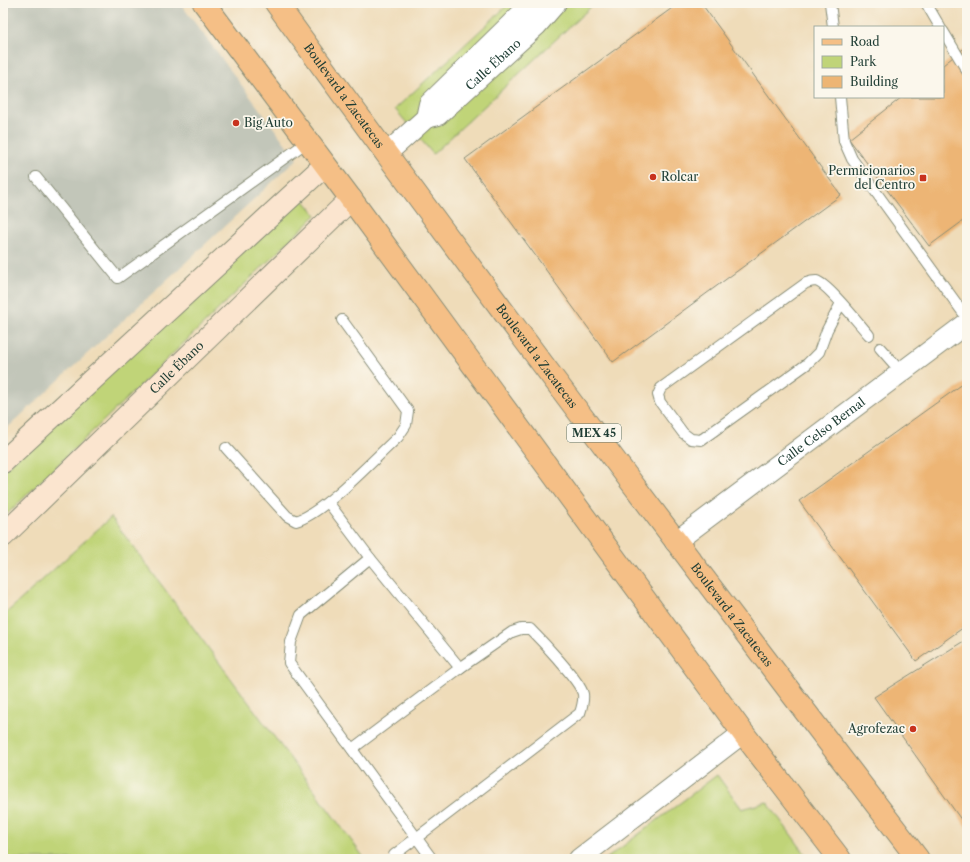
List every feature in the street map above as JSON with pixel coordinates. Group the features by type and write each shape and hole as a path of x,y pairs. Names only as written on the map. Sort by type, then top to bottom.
{"main road":[{"path":"204,3 324,166 351,199 743,733 840,859"},
{"name":"Boulevard a Zacatecas","path":"276,3 386,154 675,542 918,859"}],"street":[{"name":"Calle Ébano","path":"426,118 429,104 525,10 537,3"},
{"name":"Calle Ébano","path":"386,154 426,118 438,115 538,25 556,3"},
{"path":"3,462 324,166"},
{"name":"Calle Ébano","path":"3,536 351,199"},
{"name":"Calle Celso Bernal","path":"675,542 967,323"},
{"path":"579,859 743,733"}],"lane":[{"path":"830,3 833,26"},
{"path":"926,3 939,26"},
{"path":"944,33 967,71"},
{"path":"840,98 844,141 852,159 967,318"},
{"path":"36,178 118,278 307,142"},
{"path":"841,303 827,330 819,352 811,360 701,440 690,439 682,433 660,402 658,395 661,388 806,283 815,281 824,285 841,303 869,336"},
{"path":"226,448 287,516 296,521 306,518 328,502 398,437 406,425 408,411 342,320"},
{"path":"880,348 901,372"},
{"path":"328,502 370,558 460,668"},
{"path":"370,558 301,615 291,642 289,663 432,859"},
{"path":"352,748 460,668 512,632 521,629 530,629 556,656 583,693 583,703 580,713 394,855 397,859"}],"shaded area":[{"path":"3,3 180,3 297,159 3,432"}],"green space":[{"path":"510,3 595,3 433,154 395,109"},
{"path":"301,197 316,215 3,518 3,471"},
{"path":"111,517 365,859 3,859 3,616"},
{"path":"717,775 742,809 767,802 809,859 606,859"}],"building":[{"name":"Rolcar","path":"679,3 701,3 841,195 613,362 465,159"},
{"name":"Permicionarios del Centro","path":"967,46 967,218 929,246 849,139 901,98 944,98 944,64"},
{"path":"967,381 967,625 916,661 799,501"},
{"path":"967,639 967,828 874,697"}],"place":[{"name":"Big Auto","path":"236,123"},
{"name":"Rolcar","path":"653,177"},
{"name":"Permicionarios del Centro","path":"923,178"},
{"name":"Agrofezac","path":"913,729"}]}
